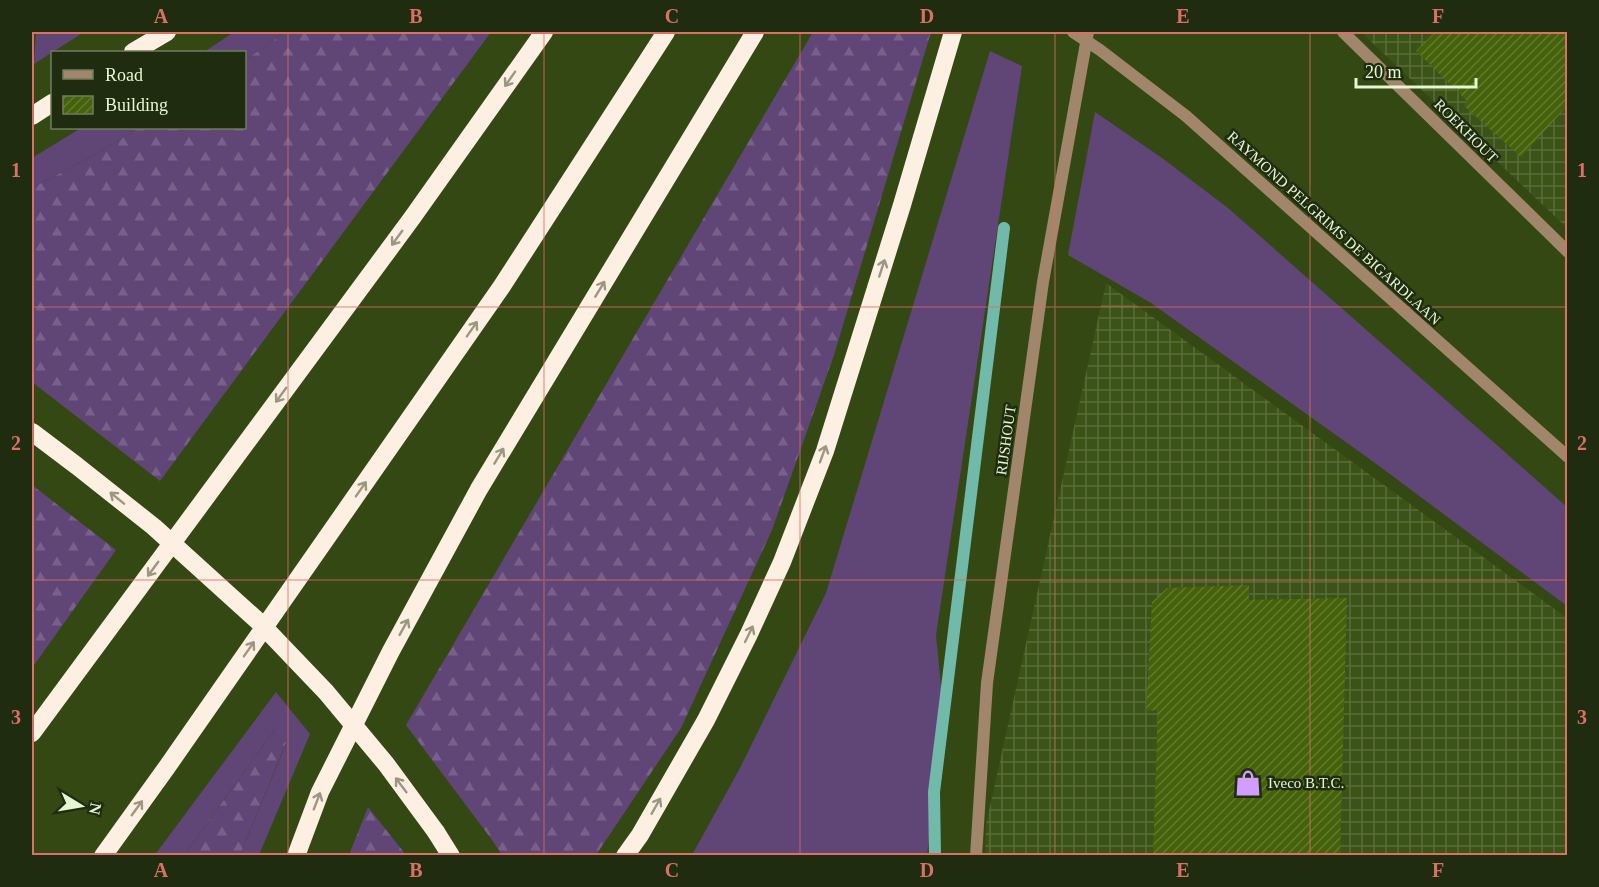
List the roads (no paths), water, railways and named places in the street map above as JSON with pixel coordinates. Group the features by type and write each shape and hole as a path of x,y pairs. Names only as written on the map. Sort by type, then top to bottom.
{"highway":[{"path":"135,51 167,32"},
{"path":"32,733 412,218 544,32"},
{"path":"103,855 167,767 502,286 666,32"},
{"path":"296,855 320,792 391,651 480,489 755,32"},
{"path":"625,855 640,835 706,720 782,562 825,451 902,206 953,32"},
{"path":"32,116 51,104"},
{"path":"32,432 154,527 259,622 326,692 386,764 451,855"}],"street":[{"name":"RAYMOND PELGRIMS DE BIGARDLAAN","path":"1073,32 1186,116 1568,457"},
{"name":"RIJSHOUT","path":"976,855 987,683 1043,282 1088,32"},
{"name":"ROEKHOUT","path":"1343,32 1568,252"}],"waterway":[{"path":"935,856 934,792 1004,228"}],"place":[{"name":"Iveco B.T.C.","path":"1248,783"}]}
